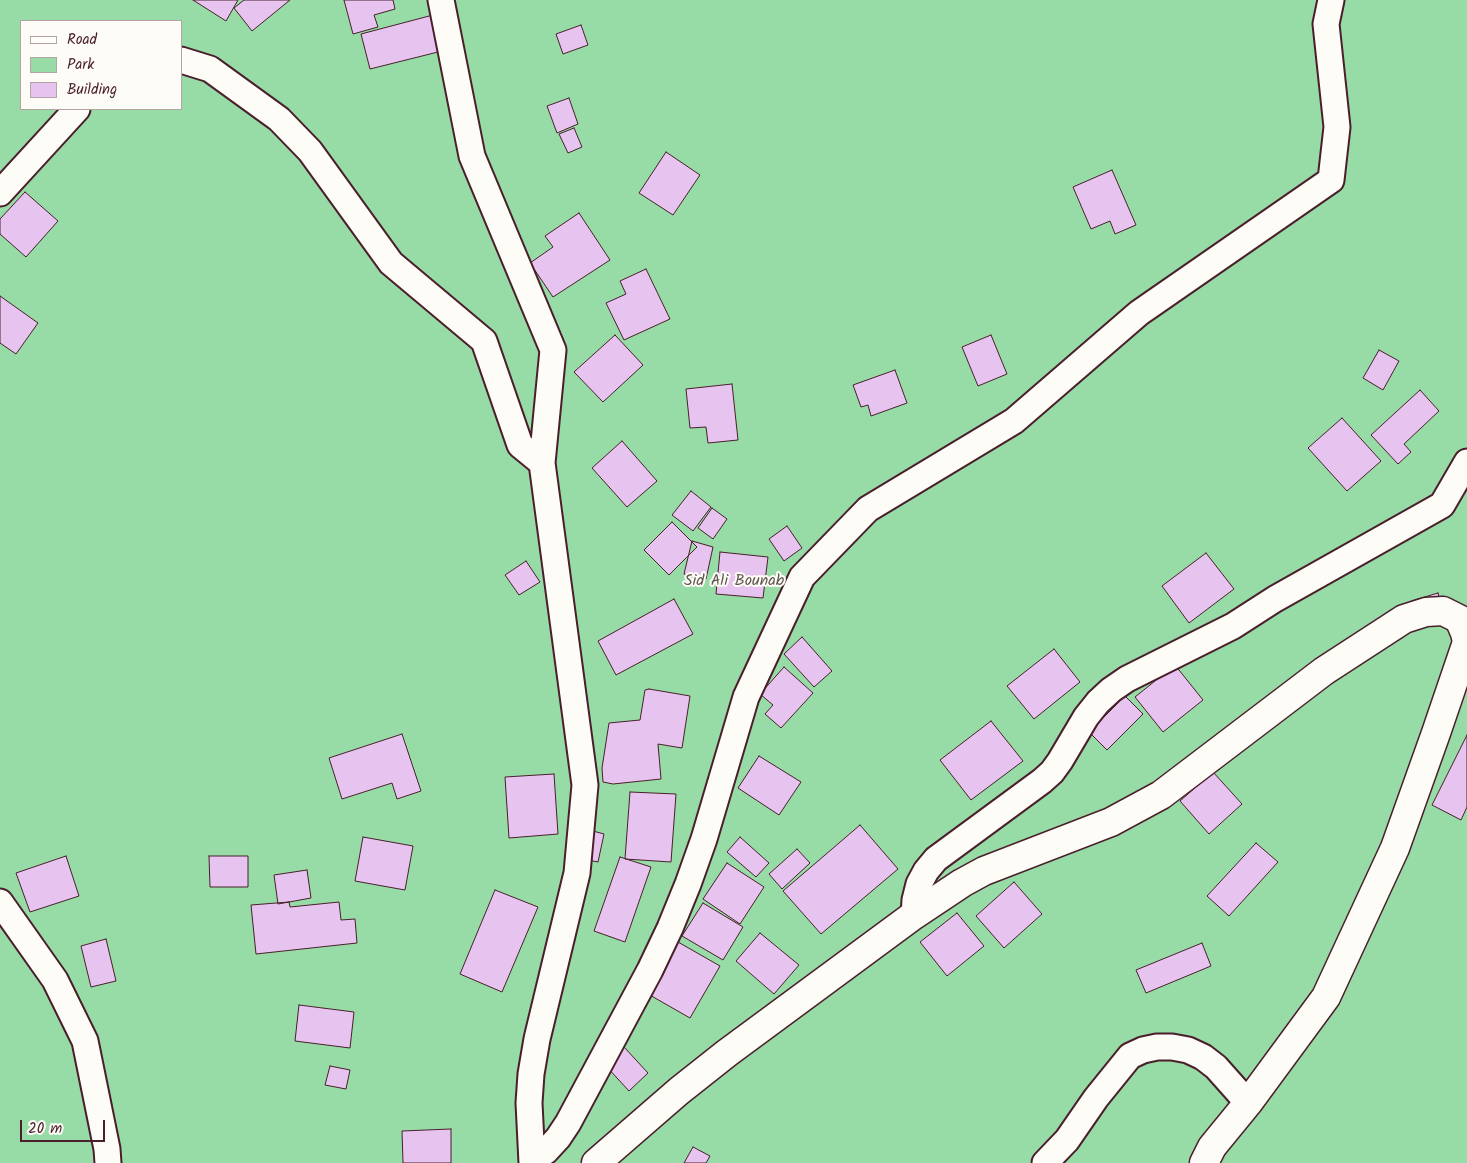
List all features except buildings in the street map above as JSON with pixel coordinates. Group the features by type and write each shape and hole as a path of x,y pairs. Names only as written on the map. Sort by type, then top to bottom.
{"main road":[{"path":"596,1163 678,1091 727,1053 914,915 962,883 984,871 1110,822 1161,795 1324,671 1404,619 1426,612 1443,611 1459,619 1467,642 1395,848 1326,997 1212,1148 1204,1163"}],"street":[{"path":"441,0 472,156 553,350 542,463 585,786 577,873 537,1039 531,1074 529,1103 532,1162"},
{"path":"532,1162 558,1138 568,1123 650,970 670,928 704,840 746,697 802,577 868,508 1014,421 1139,313 1331,180 1337,127 1326,24 1331,0"},
{"path":"182,60 210,69 279,119 310,152 391,263 484,341 520,445 542,463"},
{"path":"0,193 76,110"},
{"path":"914,915 915,900 920,884 926,871 936,859 1052,772 1086,717 1098,702 1112,690 1127,679 1233,626 1276,599 1442,505 1467,462"},
{"path":"0,902 55,980 85,1041 107,1149 108,1163"},
{"path":"1045,1163 1067,1140 1096,1098 1130,1056 1143,1050 1157,1047 1172,1047 1188,1050 1203,1057 1216,1067 1248,1102"}],"green space":[{"name":"Sid Ali Bounab","path":"0,0 1467,0 1467,1163 0,1163"}]}
